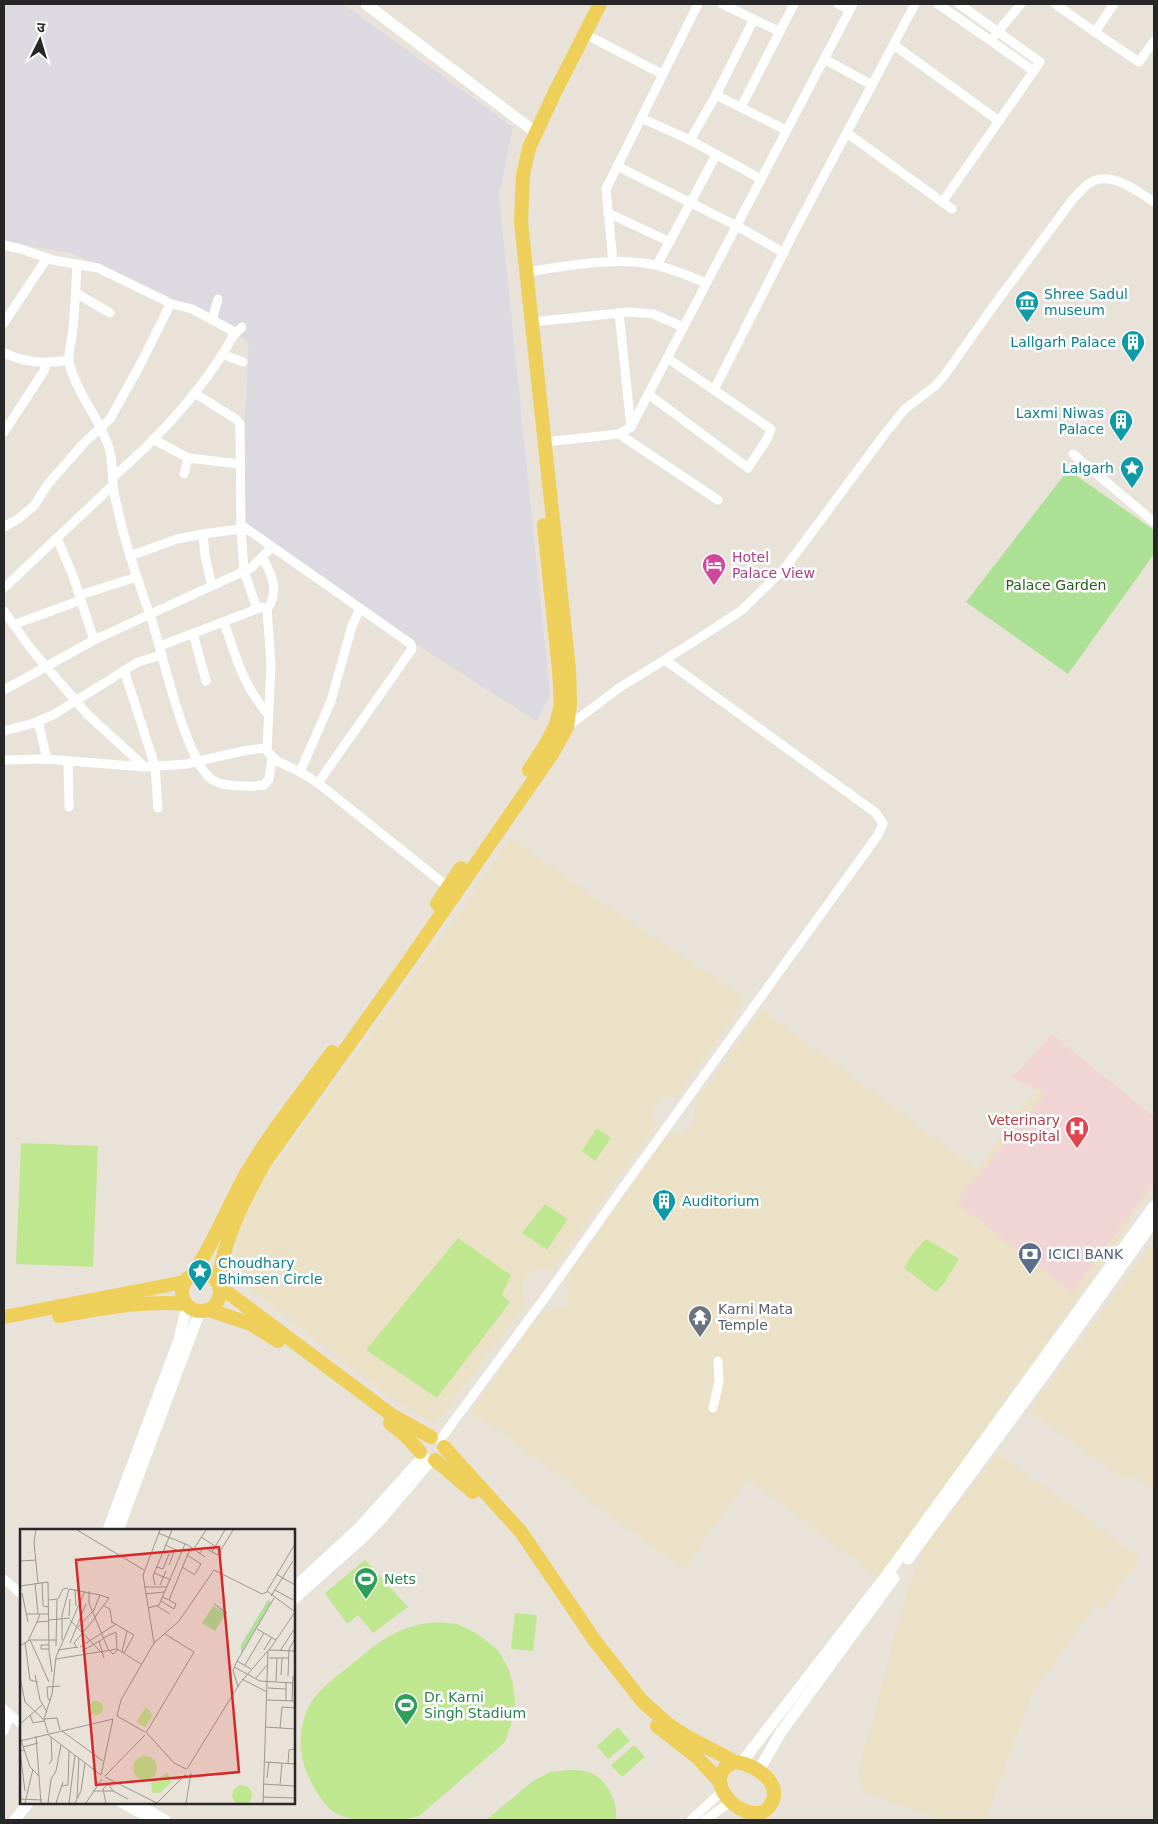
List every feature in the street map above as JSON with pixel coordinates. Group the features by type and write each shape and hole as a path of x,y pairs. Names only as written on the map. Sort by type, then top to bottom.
{"main road":[{"path":"195,1308 181,1296 188,1278 201,1262 246,1175 269,1138 409,947 448,886 507,804 543,749 556,725 561,704 559,671 512,223 518,162 592,4"},
{"path":"195,1308 218,1301 218,1285 223,1254 249,1192 265,1162 408,962 552,754 567,727 570,704 569,669 521,222 523,175 532,130 600,4"},
{"path":"4,1317 204,1273 214,1278 218,1285 393,1416 438,1441 521,1532 595,1641 642,1701 680,1732 738,1762 752,1765 768,1778 773,1791 770,1820"},
{"path":"4,1326 136,1303 159,1302 195,1308 251,1324 268,1334 398,1429 427,1457 460,1479 504,1524 518,1542 578,1633 633,1704 662,1731 698,1758 745,1816 764,1811 770,1805 773,1797"},
{"path":"427,1457 420,1445 424,1439 438,1441"},
{"path":"427,1457 440,1458 438,1441"},
{"path":"724,1792 722,1775 726,1766 738,1762"}],"street":[{"path":"366,4 532,130"},
{"path":"614,262 606,189 698,4"},
{"path":"722,4 780,32"},
{"path":"740,107 794,4"},
{"path":"545,442 620,434 631,427 851,7 838,4"},
{"path":"714,390 915,4"},
{"path":"943,201 1040,62 959,4"},
{"path":"990,41 1021,4"},
{"path":"1054,4 1139,62 1154,41"},
{"path":"1095,32 1114,4"},
{"path":"943,5 990,41 1034,71"},
{"path":"690,140 716,95 754,19"},
{"path":"585,34 662,74"},
{"path":"894,45 999,121"},
{"path":"824,60 872,85"},
{"path":"716,95 786,130"},
{"path":"640,118 690,140 761,179"},
{"path":"847,133 952,209"},
{"path":"657,265 716,155"},
{"path":"617,166 736,226 784,253"},
{"path":"567,727 619,688 742,610 785,568 905,409 935,386 944,376 1087,184 1099,178 1115,180 1154,202"},
{"path":"608,213 670,242"},
{"path":"4,245 46,258 98,268 169,303 192,309 233,331 233,336"},
{"path":"4,323 46,258"},
{"path":"527,272 614,262 657,265 684,273 706,283"},
{"path":"76,264 76,293 69,360 76,383 101,428 109,448 119,516 161,650 171,689 189,741 198,761 212,780 228,784 257,786 264,785 269,779 268,714 271,664 267,610 274,597 275,585 263,558"},
{"path":"76,293 110,313"},
{"path":"212,320 218,299"},
{"path":"4,527 28,512 48,484 84,443 110,419 140,365 169,307 169,303"},
{"path":"532,322 630,312 653,314 683,327"},
{"path":"619,313 631,427"},
{"path":"4,588 135,460 194,393 233,336 242,327"},
{"path":"4,353 21,360 46,363 69,360"},
{"path":"222,354 243,362"},
{"path":"648,394 748,468 767,440 770,429 667,358"},
{"path":"4,432 44,371 46,363"},
{"path":"194,393 238,421 244,571 257,609"},
{"path":"620,434 718,500"},
{"path":"153,439 188,458 240,464"},
{"path":"1073,454 1154,522"},
{"path":"184,474 188,458"},
{"path":"130,556 177,539 241,527 409,641 412,649 318,783"},
{"path":"203,534 205,556 212,586"},
{"path":"57,538 94,640"},
{"path":"4,690 94,640 244,571 263,558 272,547"},
{"path":"13,625 137,577"},
{"path":"4,731 53,715 124,670 193,633 262,607 267,610"},
{"path":"300,772 331,701 352,626 360,608"},
{"path":"4,611 13,625 88,716 145,767"},
{"path":"224,622 246,682 256,701 268,714"},
{"path":"193,633 206,682"},
{"path":"438,1441 544,1300 618,1193 867,851 883,824 876,813 665,660"},
{"path":"124,670 156,766 158,808"},
{"path":"38,721 48,759"},
{"path":"4,760 48,759 145,767 198,761 260,748 318,783 448,886"},
{"path":"68,761 69,807"},
{"path":"738,1762 889,1572 1154,1206"},
{"path":"759,1770 781,1732 1041,1379 1154,1221"},
{"path":"108,1529 179,1340 195,1308"},
{"path":"118,1529 195,1308"},
{"path":"713,1408 720,1381 718,1361"},
{"path":"295,1587 360,1527 427,1457"},
{"path":"295,1598 382,1518 427,1457"},
{"path":"4,1579 20,1593"},
{"path":"7,1712 20,1723"},
{"path":"4,1731 7,1712"},
{"path":"691,1820 724,1792"},
{"path":"706,1820 724,1792"},
{"path":"15,1820 27,1804"},
{"path":"123,1804 152,1820"},
{"path":"139,1804 166,1820"}],"shaded area":[{"path":"4,4 343,4 513,127 499,196 550,694 536,721 239,531 249,341 72,253 4,242"},
{"path":"511,837 587,892 746,999 676,1098 669,1096 662,1098 655,1107 651,1116 657,1123 553,1269 532,1271 525,1278 521,1286 526,1305 435,1424 394,1400 248,1287 233,1244 257,1189 471,897"},
{"path":"762,1010 977,1170 1040,1084 1154,1164 1154,1184 1124,1231 879,1579 748,1479 684,1568 618,1522 541,1462 471,1412 539,1314 565,1307 568,1302 567,1277 669,1133 681,1136 694,1121 696,1100"},
{"name":"Veterinary Hospital","path":"1052,1034 1154,1117 1154,1182 1072,1293 956,1202 1045,1094 1012,1078"},
{"path":"1154,1241 1154,1491 1130,1474 1125,1480 1029,1411"},
{"path":"998,1453 1140,1557 1103,1610 1096,1605 1033,1691 985,1820 942,1820 872,1796 864,1790 859,1780 859,1769 906,1594 923,1550 945,1519"}],"green space":[{"name":"Palace Garden","path":"1068,470 1154,530 1154,554 1068,674 966,602"},
{"path":"597,1128 611,1138 595,1161 582,1151"},
{"path":"21,1143 98,1146 93,1267 16,1264"},
{"path":"545,1204 568,1219 547,1250 522,1233"},
{"path":"458,1238 511,1275 502,1295 510,1302 437,1398 366,1350"},
{"path":"926,1239 959,1259 945,1282 936,1292 904,1268 914,1252"},
{"name":"Nets","path":"365,1560 408,1607 373,1633 358,1615 347,1624 325,1593"},
{"path":"515,1613 537,1615 533,1651 511,1649"},
{"name":"Dr. Karni Singh Stadium","path":"437,1622 457,1624 476,1633 498,1650 508,1668 513,1684 515,1701 513,1718 505,1742 419,1816 400,1820 366,1821 337,1814 328,1807 318,1794 303,1761 301,1740 304,1719 308,1708 317,1694 329,1682 385,1639 413,1626"},
{"path":"618,1727 630,1741 608,1759 597,1746"},
{"path":"634,1745 645,1757 622,1777 611,1765"},
{"path":"569,1770 589,1772 606,1785 615,1805 616,1820 486,1820 533,1781 550,1772"}],"place":[{"name":"Shree Sadul museum","path":"1027,323"},
{"name":"Lallgarh Palace","path":"1133,363"},
{"name":"Laxmi Niwas Palace","path":"1121,442"},
{"name":"Lalgarh","path":"1132,489"},
{"name":"Hotel Palace View","path":"714,586"},
{"name":"Veterinary Hospital","path":"1077,1149"},
{"name":"Auditorium","path":"664,1222"},
{"name":"ICICI BANK","path":"1030,1275"},
{"name":"Choudhary Bhimsen Circle","path":"200,1292"},
{"name":"Karni Mata Temple","path":"700,1338"},
{"name":"Nets","path":"366,1600"},
{"name":"Dr. Karni Singh Stadium","path":"406,1726"}]}
